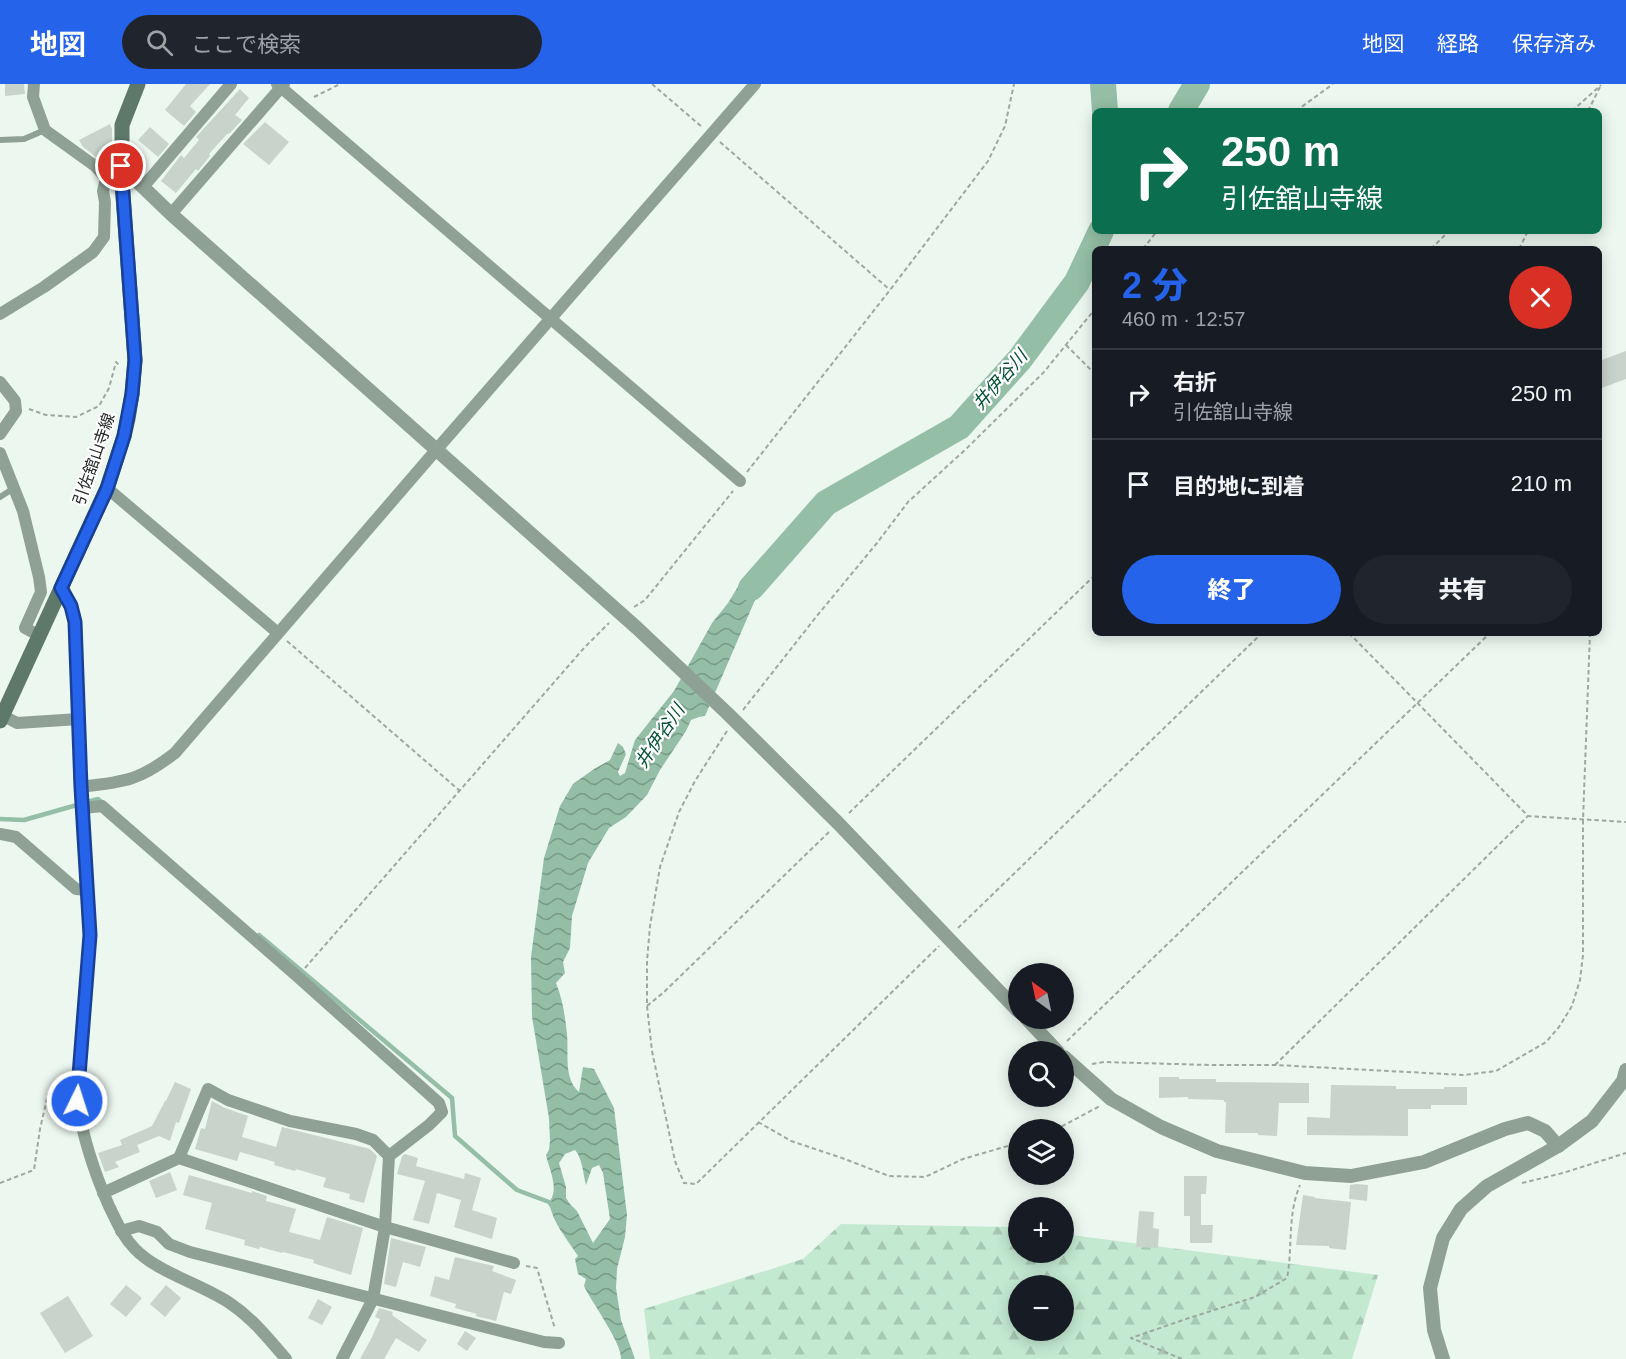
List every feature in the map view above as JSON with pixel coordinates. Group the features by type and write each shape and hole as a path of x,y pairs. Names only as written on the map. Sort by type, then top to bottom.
{"main road":[{"name":"引佐舘山寺線","path":"1,717 107,489 126,428 135,360 121,166 122,125 138,84"}],"street":[{"path":"34,84 33,97 45,130 95,166 106,178 122,183"},
{"path":"143,187 231,84"},
{"path":"81,787 118,783 139,777 175,753 436,449 755,84"},
{"path":"171,214 281,85 740,481"},
{"path":"121,166 171,214 637,628 838,823 1008,1000"},
{"path":"0,314 44,287 93,252 104,237 103,191 106,178"},
{"path":"0,382 15,401 16,411 0,434"},
{"path":"0,453 23,512 39,577 41,592 26,628 40,636"},
{"path":"107,489 278,633"},
{"path":"61,588 71,606 75,622 81,787 90,935 77,1101 89,1158 121,1231 136,1251 154,1263 231,1303 260,1327 286,1359"},
{"path":"1,717 17,723 79,719"},
{"path":"83,808 102,806 439,1103 442,1112 389,1156"},
{"path":"0,834 16,837 76,890 87,890"},
{"path":"1036,1029 1048,1041"},
{"path":"1075,1068 1111,1099 1161,1127 1217,1151 1305,1173 1351,1176 1425,1162 1505,1129 1528,1123 1545,1131 1558,1146"},
{"path":"1443,1359 1434,1330 1430,1288 1443,1238 1461,1209 1487,1186 1558,1146 1592,1121 1623,1081 1626,1070"},
{"path":"104,1193 179,1158 208,1089 228,1100 290,1121 356,1134 373,1140 389,1156 385,1227 373,1299 342,1359"},
{"path":"179,1158 385,1227 514,1263"},
{"path":"121,1231 139,1226 157,1232 168,1244 190,1252 544,1342 559,1342"}],"lane":[{"path":"0,140 24,139 45,130"},
{"path":"0,497 14,488"}],"path":[{"path":"301,104 340,84"},
{"path":"652,84 890,290"},
{"path":"298,977 584,648 611,622 645,600 988,162 1005,126 1014,84"},
{"path":"1300,108 1333,84"},
{"path":"1575,108 1601,85"},
{"path":"1590,108 1601,85"},
{"path":"1145,246 1155,234"},
{"path":"1434,246 1446,234"},
{"path":"1092,313 1035,381 908,502 878,543 731,717 679,812 660,867 650,926 647,1006 652,1051 675,1161 684,1183 696,1184 1259,636"},
{"path":"1066,345 1092,371"},
{"path":"15,405 46,415 76,417 99,406 109,388 116,362 120,366 120,375"},
{"path":"647,1006 1092,578"},
{"path":"278,633 460,791"},
{"path":"1352,636 1528,816 1626,822"},
{"path":"1067,1041 1487,636"},
{"path":"1075,1068 1104,1062 1275,1065 1464,1075 1496,1071 1546,1042 1572,1006 1580,980 1583,955 1583,820 1590,636"},
{"path":"1275,1065 1528,816"},
{"path":"0,1183 34,1170 48,1094 77,1101"},
{"path":"1074,1119 1111,1099"},
{"path":"758,1122 791,1142 889,1176 925,1177 963,1159 1008,1146"},
{"path":"1517,1183 1563,1173 1626,1153"},
{"path":"1182,1359 1131,1338 1255,1297 1287,1278 1294,1198 1305,1173"},
{"path":"514,1263 537,1268 559,1342"}],"green space":[{"path":"841,1224 1008,1227 1008,1263 1074,1263 1074,1235 1378,1275 1352,1359 650,1359 644,1309 803,1259"}],"water":[{"path":"766,554 779,565 765,577 705,716 691,720 647,795 626,817 609,828 588,863 572,916 570,948 563,962 565,973 556,983 567,1034 571,1080 579,1092 583,1067 594,1069 614,1108 627,1215 625,1237 617,1269 616,1288 621,1320 635,1359 621,1359 612,1333 584,1286 586,1279 578,1274 575,1259 578,1256 557,1224 549,1202 554,1186 546,1155 550,1141 549,1118 532,1017 531,957 544,858 560,806 573,784 610,760 618,743 626,754 618,772 620,776 625,773 635,740 674,691 712,623 742,580","holes":["575,1150 586,1185 592,1168 599,1165 603,1173 610,1219 593,1243 577,1211 566,1198 566,1187 559,1163 565,1154"]}],"building":[{"path":"5,84 24,84 25,94 5,96"},
{"path":"186,84 210,84 190,106 196,112 184,126 165,110"},
{"path":"240,89 249,98 235,115 242,120 176,193 161,181 181,155 184,158 199,140 196,137"},
{"path":"265,122 289,142 269,165 243,144"},
{"path":"110,124 112,155 100,160 83,147 79,140"},
{"path":"150,127 169,144 158,157 138,140"},
{"path":"1626,351 1626,379 1602,388 1602,360"},
{"path":"1159,1077 1216,1079 1216,1082 1309,1083 1309,1103 1279,1103 1277,1136 1258,1135 1258,1133 1225,1133 1226,1102 1224,1100 1188,1099 1188,1097 1159,1098"},
{"path":"175,1082 191,1089 170,1141 159,1136 137,1145 140,1152 115,1162 119,1167 105,1172 98,1153 122,1145 120,1140 152,1126"},
{"path":"1331,1085 1396,1086 1396,1089 1467,1087 1467,1105 1431,1105 1431,1109 1408,1109 1408,1136 1307,1135 1307,1117 1330,1118"},
{"path":"212,1101 248,1116 242,1137 276,1147 282,1127 370,1149 377,1156 364,1203 349,1199 350,1194 323,1187 326,1178 274,1165 275,1162 240,1152 237,1161 195,1149 201,1128 205,1129"},
{"path":"405,1154 418,1158 416,1166 464,1179 465,1173 481,1178 472,1210 497,1218 492,1239 454,1227 461,1200 437,1193 429,1224 413,1220 425,1181 397,1174 402,1156"},
{"path":"170,1172 177,1190 156,1198 149,1181"},
{"path":"189,1175 252,1193 252,1191 267,1196 266,1201 296,1209 289,1232 320,1240 327,1217 363,1228 351,1275 313,1263 314,1260 244,1245 245,1240 205,1229 212,1203 183,1195"},
{"path":"1184,1176 1207,1176 1206,1194 1201,1194 1201,1225 1213,1225 1212,1243 1190,1243 1190,1216 1184,1216"},
{"path":"1350,1185 1368,1185 1367,1201 1349,1199"},
{"path":"1303,1195 1351,1202 1346,1250 1329,1248 1329,1246 1296,1245"},
{"path":"1139,1211 1154,1212 1153,1228 1159,1229 1158,1248 1136,1247"},
{"path":"391,1238 426,1247 420,1267 403,1262 396,1287 384,1284"},
{"path":"455,1257 494,1266 492,1271 516,1280 511,1294 504,1292 496,1321 475,1316 477,1314 455,1308 456,1304 430,1296 435,1276 449,1280"},
{"path":"126,1285 142,1298 126,1317 110,1304"},
{"path":"166,1285 181,1298 165,1317 150,1304"},
{"path":"68,1296 93,1336 65,1353 40,1313"},
{"path":"318,1299 332,1307 322,1325 308,1318"},
{"path":"379,1308 393,1312 392,1315 427,1340 419,1352 396,1338 384,1359 360,1359 380,1319 375,1317"},
{"path":"465,1331 476,1338 467,1351 457,1344"}],"waterway":[{"path":"1103,84 1105,108"},
{"name":"井伊谷川","path":"1183,108 1197,84"},
{"name":"井伊谷川","path":"1094,246 1100,234"},
{"name":"井伊谷川","path":"751,588 826,503 959,427 1020,359 1077,282 1092,250"},
{"path":"0,819 24,820 98,799 104,804"},
{"path":"259,935 452,1098 455,1136 517,1190 549,1202 552,1206"}],"route":[{"path":"77,1101 90,935 81,787 75,622 71,606 61,588 107,489 124,436 132,394 135,360 121,166"}]}
